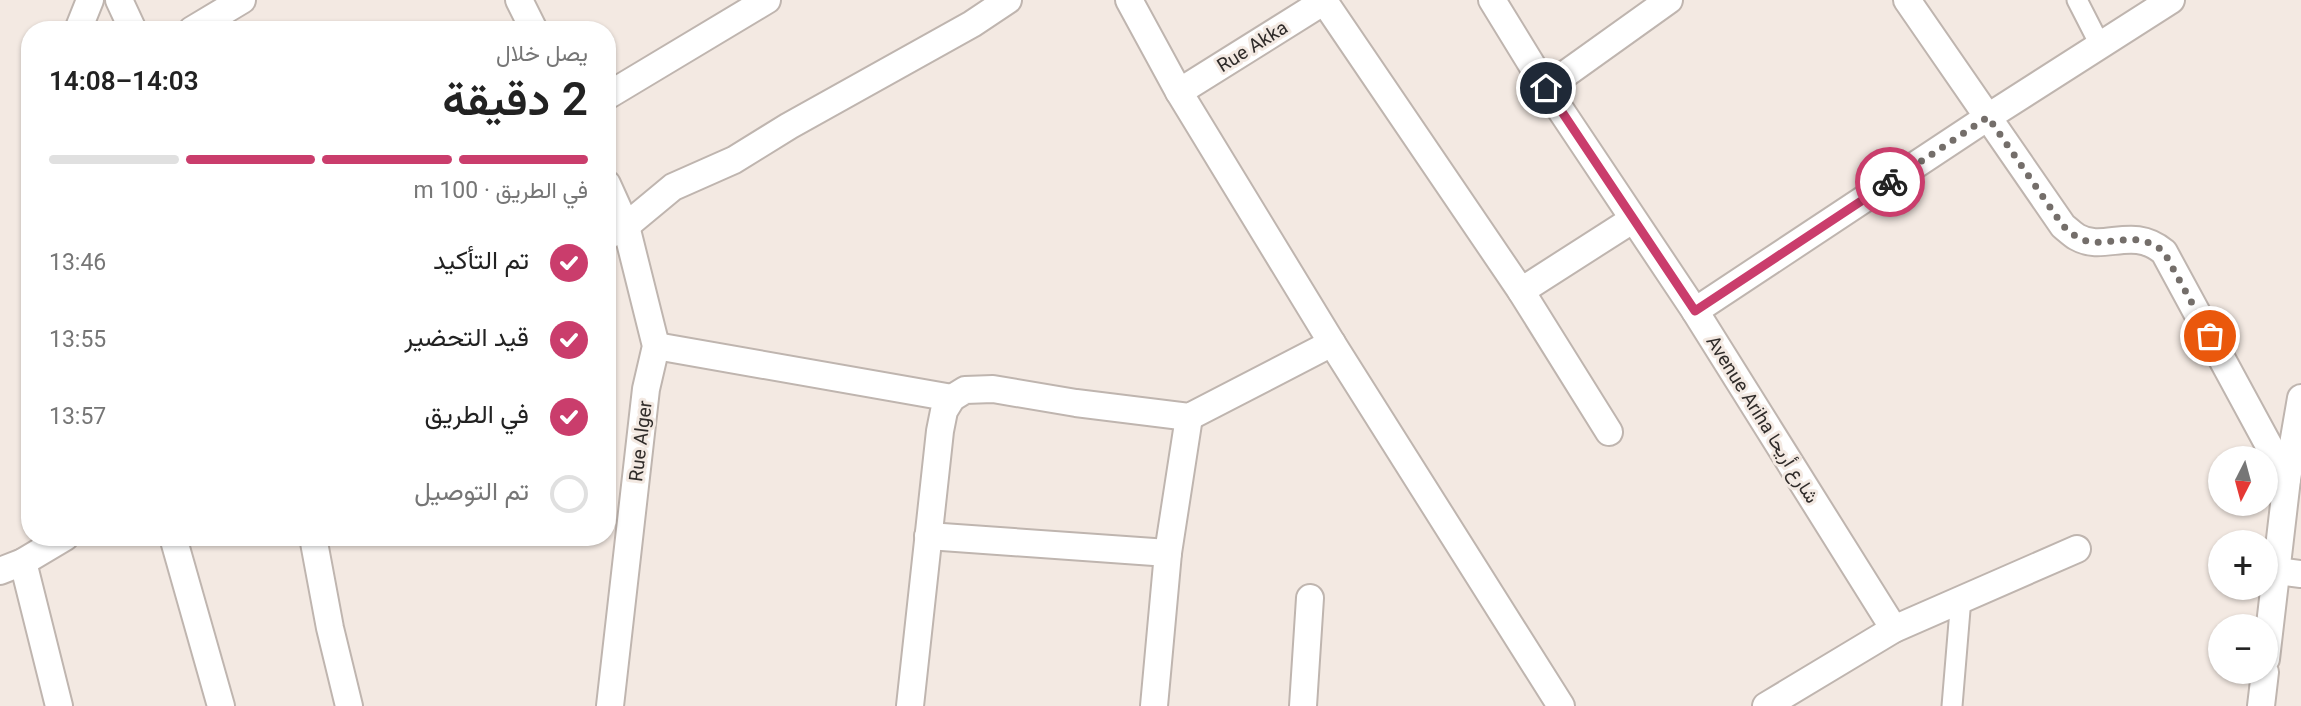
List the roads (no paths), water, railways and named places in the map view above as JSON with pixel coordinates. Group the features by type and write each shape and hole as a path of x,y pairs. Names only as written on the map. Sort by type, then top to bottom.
{"street":[{"path":"82,21 90,0"},
{"path":"118,0 128,21"},
{"path":"207,21 242,0"},
{"path":"520,0 530,21"},
{"path":"616,91 767,0"},
{"path":"617,231 673,187 734,160 1008,0"},
{"path":"1129,0 1179,92 1332,342 1561,706"},
{"name":"Avenue Ariha شارع أريحا","path":"1492,0 1632,220 1695,311 1894,629"},
{"path":"1546,88 1669,0"},
{"path":"1907,0 2063,226 2078,238 2093,242 2141,240 2153,243 2164,252 2287,479"},
{"path":"2077,0 2100,45"},
{"path":"1695,311 1988,117 2171,0"},
{"path":"1325,1 1521,291 1609,432"},
{"name":"Rue Akka","path":"1179,92 1325,1"},
{"path":"1521,291 1632,220"},
{"name":"Rue Alger","path":"610,706 646,389 656,346 617,231"},
{"path":"910,706 940,431 944,411 952,398 965,390 993,389 1076,403 1189,417 1332,342"},
{"path":"656,346 952,398"},
{"path":"2278,615 2289,573 2287,479 2301,398"},
{"path":"1154,706 1168,553 1189,417"},
{"path":"928,536 1168,553"},
{"path":"48,546 11,566 47,651 59,706"},
{"path":"176,546 221,706"},
{"path":"315,546 330,628 349,706"},
{"path":"1766,706 1894,629 2077,548"},
{"path":"1303,706 1310,598"},
{"path":"1952,706 1961,598"},
{"path":"2261,706 2264,684"}]}
